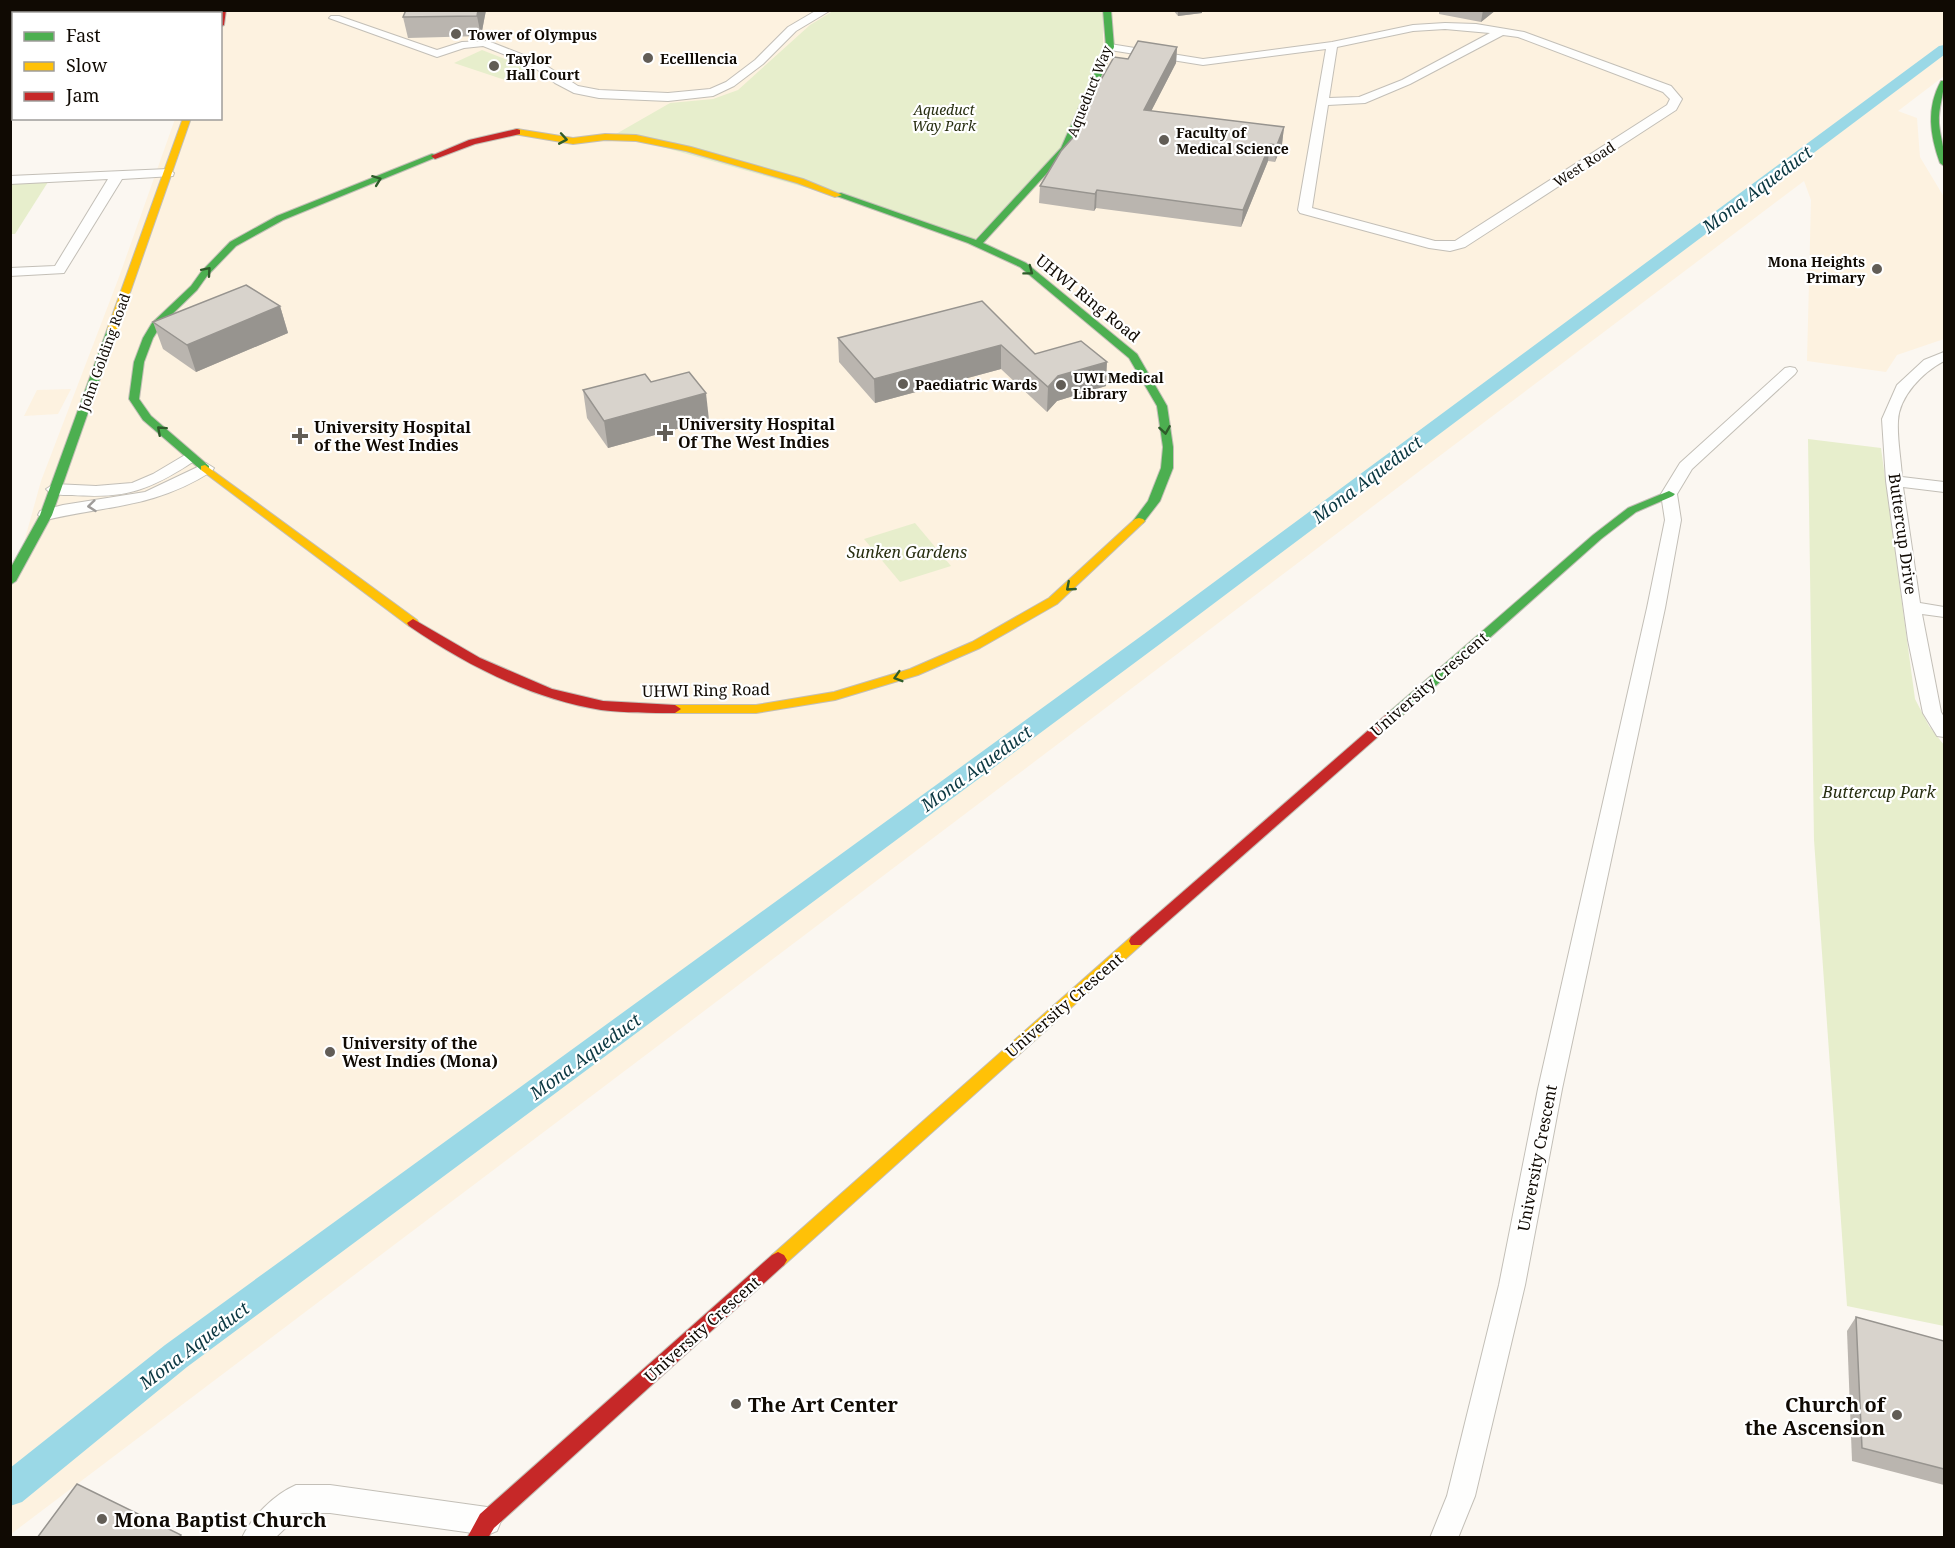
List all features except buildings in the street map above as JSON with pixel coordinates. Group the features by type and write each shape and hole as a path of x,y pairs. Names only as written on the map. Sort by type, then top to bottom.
{"street":[{"path":"334,18 437,54 462,45 484,43 535,63 574,89 599,94 668,97 712,92 730,84 759,62 792,29 826,10"},
{"name":"Aqueduct Way","path":"977,244 1065,149 1110,47 1107,10"},
{"name":"West Road","path":"1445,26 1502,31 1520,34 1667,89 1676,99 1672,107 1663,114 1460,244 1450,247 1434,245 1305,210 1332,45 1413,28 1445,26"},
{"path":"1323,102 1361,100 1397,86 1502,31"},
{"path":"1110,47 1203,62 1332,45"},
{"path":"1944,83 1935,99 1935,137 1944,163"},
{"name":"John Golding Road","path":"10,581 35,538 45,515 186,120"},
{"name":"UHWI Ring Road","path":"517,132 573,141 605,137 654,141 790,177 977,244 1023,266 1087,316 1104,334 1132,356 1161,406 1168,447 1167,468 1154,501 1135,527 1053,601 976,645 924,668 835,696 756,709 666,709 592,704 530,685 485,665 424,631 190,457 147,418 134,399 139,362 148,338 157,323 194,288 204,274 233,244 290,214 472,142 517,132"},
{"path":"10,180 168,173"},
{"path":"10,272 59,270 117,176"},
{"name":"Buttercup Drive","path":"1944,356 1929,363 1902,388 1890,419 1894,481 1917,640 1932,713 1944,731"},
{"path":"1669,494 1686,466 1790,371"},
{"path":"54,489 91,491 139,486 158,478 190,457"},
{"path":"45,515 61,510 145,498 169,489 206,468"},
{"path":"1894,481 1944,488"},
{"name":"University Crescent","path":"482,1529 993,1067 1597,537 1632,510 1669,494 1672,520 1656,608 1550,1089 1512,1285 1461,1496 1444,1538"},
{"path":"1914,608 1944,612"},
{"path":"256,1538 296,1499 330,1499 482,1529"}],"shaded area":[{"path":"190,10 191,12 12,12 11,82 11,11"},
{"name":"University of the West Indies (Mona)","path":"1944,11 1944,76 1898,111 1917,118 1920,157 1944,197 1944,339 1897,355 1886,372 1807,361 1811,200 1804,181 11,1534 11,570 21,553 41,481 119,277 175,120 222,120 222,12 202,12"},
{"path":"71,389 58,414 24,416 37,390"}],"green space":[{"name":"Aqueduct Way Park","path":"833,11 1103,11 1103,52 1061,149 974,240 899,214 616,134 670,103 713,99 738,90 810,25"},
{"name":"Taylor Hall Court","path":"482,50 533,70 505,80 454,63"},
{"path":"48,182 15,234 11,234 10,184"},
{"name":"Buttercup Park","path":"1808,439 1881,448 1915,699 1929,726 1944,745 1944,1326 1847,1306 1814,840"},
{"name":"Sunken Gardens","path":"915,523 951,566 900,582 864,539"}],"waterway":[{"name":"Mona Aqueduct","path":"10,1490 176,1356 1152,639 1944,49"}],"traffic: fast":[{"path":"977,244 1065,149 1110,47 1107,10"},
{"path":"1944,83 1939,93 1935,113 1936,133 1944,163"},
{"path":"205,468 147,418 134,399 139,362 148,338 157,323 194,288 204,274 233,244 280,218 435,156"},
{"path":"838,195 971,241 1023,265 1133,356 1162,406 1168,447 1167,468 1154,501 1139,521"},
{"path":"10,581 46,515 112,330"},
{"path":"1392,717 1597,537 1632,510 1669,494"}],"traffic: slow":[{"path":"112,330 186,120"},
{"path":"517,132 573,141 605,137 636,138 688,149 800,181 838,195"},
{"path":"205,468 413,623"},
{"path":"675,709 756,709 835,696 914,672 976,645 1053,601 1139,521"},
{"path":"778,1260 1136,941"}],"traffic: jam":[{"path":"435,156 472,142 517,132"},
{"path":"413,623 475,661 548,692 603,706 675,709"},
{"path":"1136,941 1392,717"},
{"path":"477,1538 487,1521 778,1260"}],"place":[{"name":"Tower of Olympus","path":"456,34"},
{"name":"Ecelllencia","path":"648,58"},
{"name":"Taylor Hall Court","path":"494,66"},
{"name":"Faculty of Medical Science","path":"1164,140"},
{"name":"Mona Heights Primary","path":"1877,269"},
{"name":"Paediatric Wards","path":"903,384"},
{"name":"UWI Medical Library","path":"1061,385"},
{"name":"University Hospital Of The West Indies","path":"665,433"},
{"name":"University Hospital of the West Indies","path":"300,436"},
{"name":"University of the West Indies (Mona)","path":"330,1052"},
{"name":"The Art Center","path":"736,1404"},
{"name":"Church of the Ascension","path":"1897,1415"},
{"name":"Mona Baptist Church","path":"102,1519"}]}
